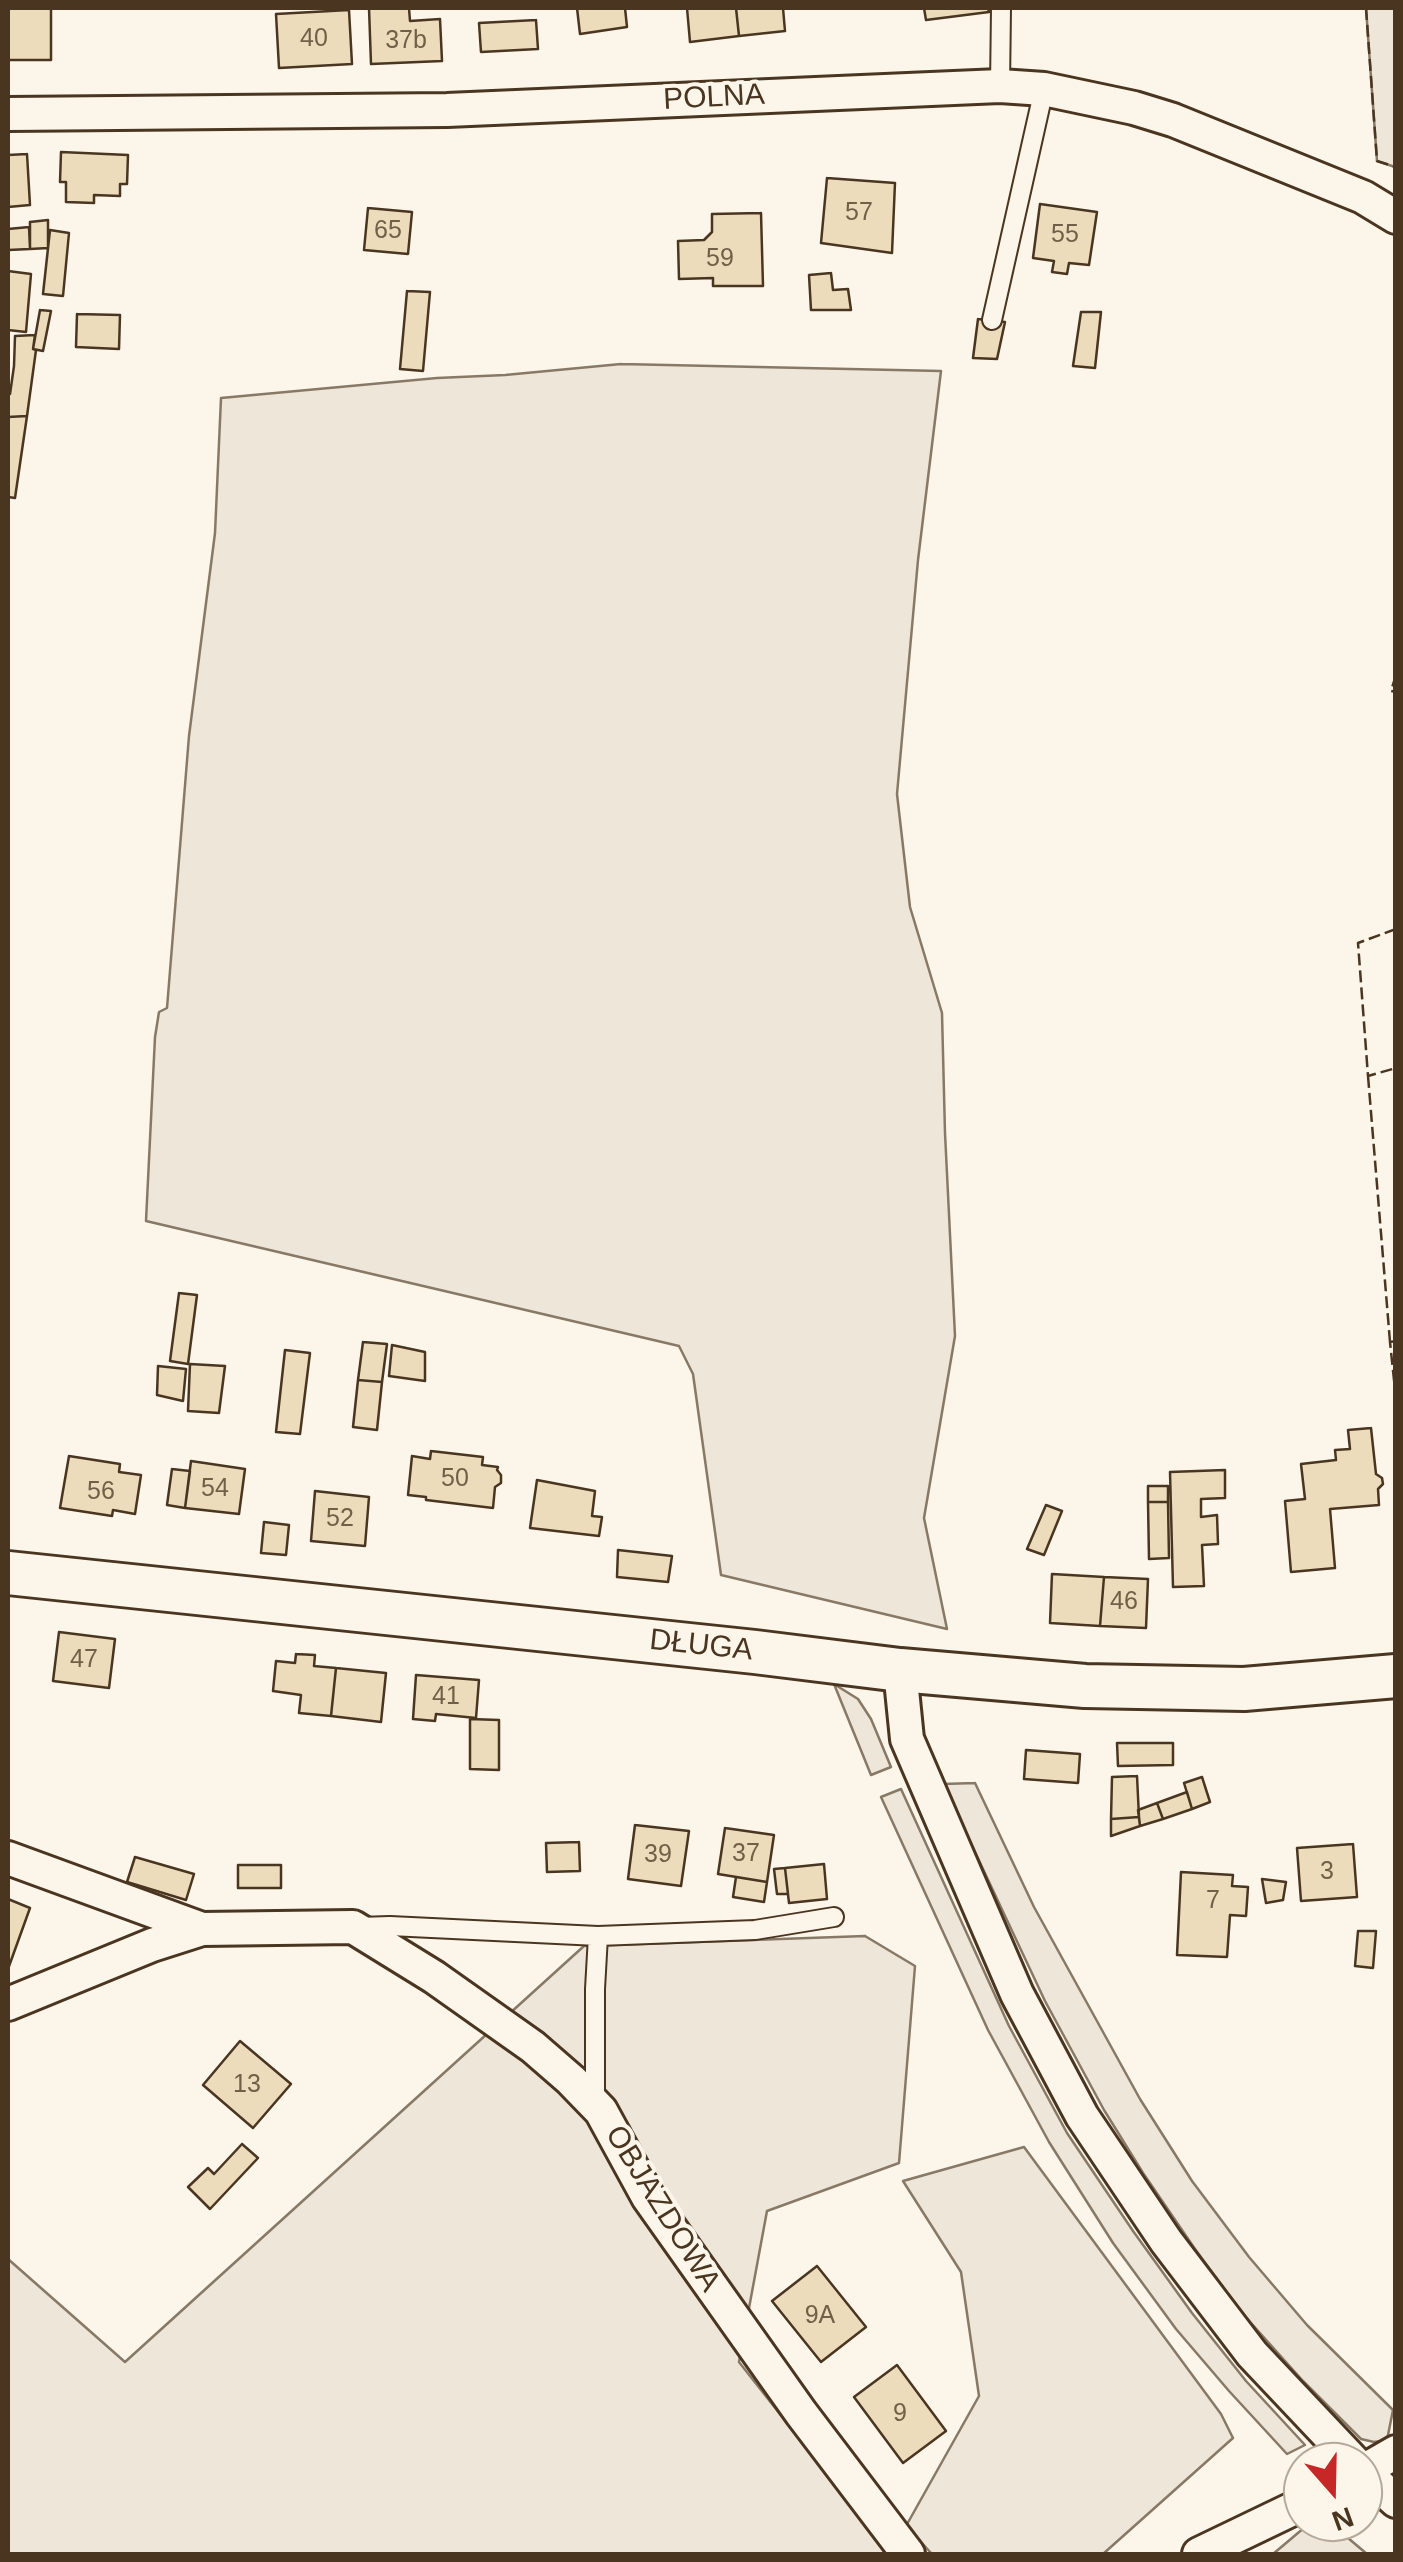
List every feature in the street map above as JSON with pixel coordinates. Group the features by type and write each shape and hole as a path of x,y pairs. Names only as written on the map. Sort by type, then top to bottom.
{"street":[{"name":"POLNA","path":"8,114 447,110 1000,86 1044,90 1134,108 1209,133 1363,196 1396,217"},
{"name":"DŁUGA","path":"8,1573 900,1670 1086,1686 1244,1689 1396,1676"},
{"path":"900,1670 907,1739 1010,1977 1082,2116 1166,2241 1252,2354 1335,2442"},
{"path":"8,1858 202,1929"},
{"path":"8,2004 152,1945 202,1929 353,1927"},
{"name":"OBJAZDOWA","path":"353,1927 533,2047 595,2104 648,2197 707,2283 908,2554"},
{"path":"1199,2554 1283,2514"}],"lane":[{"path":"1000,86 1002,8"},
{"path":"992,320 1044,90"},
{"path":"353,1927 598,1936 754,1930 834,1917"},
{"path":"595,2104 598,1936"}],"shaded area":[{"path":"1366,8 1395,8 1395,167 1377,161"},
{"path":"621,364 941,371 918,560 897,794 910,907 942,1013 955,1336 924,1518 947,1629 721,1575 693,1374 679,1346 146,1221 155,1037 159,1012 167,1008 189,736 215,533 221,398"},
{"path":"834,1684 858,1699 891,1767 871,1775"},
{"path":"975,1783 1034,1907 1140,2099 1192,2181 1249,2257 1307,2325 1393,2410 1387,2440 1361,2439 1303,2381 1242,2313 1143,2173 1045,2001 943,1784"},
{"path":"901,1789 1009,2026 1067,2133 1192,2313 1246,2381 1302,2442 1283,2442 1283,2450 1176,2329 1113,2243 1049,2142 988,2030 881,1797"},
{"path":"865,1936 915,1966 899,2163 767,2211 739,2362 890,2554 8,2554 8,2259 125,2362 584,1946"},
{"path":"1024,2147 1221,2414 1233,2438 1103,2554 932,2554 906,2526 979,2396 961,2272 903,2181"},
{"path":"1287,2542 1353,2542 1367,2554 1273,2554"}],"building":[{"path":"8,8 51,8 51,60 8,60"},
{"path":"369,8 409,8 410,21 440,19 442,61 371,64"},
{"path":"577,8 625,8 627,27 580,34"},
{"path":"687,8 736,8 739,36 690,42"},
{"path":"736,8 783,8 785,31 739,36"},
{"path":"924,8 988,8 989,12 926,20"},
{"path":"349,10 352,64 279,68 276,14"},
{"path":"536,20 538,49 481,52 479,23"},
{"path":"61,152 128,155 127,184 120,184 120,196 94,195 94,203 66,202 66,182 60,182"},
{"path":"27,154 30,205 8,207 8,155"},
{"path":"827,178 895,183 892,253 821,243"},
{"path":"1040,204 1097,212 1089,265 1069,263 1067,274 1052,272 1054,261 1033,258"},
{"path":"368,208 412,212 408,254 364,250"},
{"path":"761,213 763,286 713,286 713,278 679,279 678,241 704,240 712,232 712,214"},
{"path":"48,220 48,248 30,249 30,222"},
{"path":"29,227 30,249 8,250 8,229"},
{"path":"50,230 69,233 63,296 43,294"},
{"path":"8,271 31,274 26,332 8,330"},
{"path":"831,273 833,290 848,289 851,310 811,310 809,275"},
{"path":"407,291 430,292 423,371 400,369"},
{"path":"40,310 51,311 43,351 33,349"},
{"path":"1081,312 1101,312 1095,368 1073,366"},
{"path":"77,314 120,315 119,349 76,347"},
{"path":"978,319 1005,322 997,359 973,358"},
{"path":"35,335 27,416 8,417 15,336"},
{"path":"27,416 15,498 8,497 8,417"},
{"path":"179,1293 197,1295 188,1364 170,1361"},
{"path":"363,1342 387,1344 382,1382 358,1380"},
{"path":"392,1345 425,1352 425,1381 389,1376"},
{"path":"285,1350 310,1353 300,1434 276,1432"},
{"path":"190,1364 225,1366 219,1413 188,1411"},
{"path":"158,1366 186,1369 183,1401 157,1395"},
{"path":"358,1380 382,1382 377,1430 353,1427"},
{"path":"1371,1428 1376,1474 1383,1484 1378,1489 1379,1505 1330,1509 1335,1568 1291,1572 1285,1501 1305,1499 1301,1464 1336,1460 1335,1450 1350,1449 1348,1430"},
{"path":"431,1451 483,1457 482,1465 498,1467 501,1483 495,1487 493,1508 408,1495 412,1456 430,1459"},
{"path":"69,1456 120,1464 119,1472 141,1475 135,1514 113,1510 112,1516 60,1508"},
{"path":"191,1461 245,1469 239,1514 185,1508"},
{"path":"172,1469 190,1471 185,1508 167,1505"},
{"path":"1225,1470 1225,1498 1201,1499 1201,1517 1217,1515 1218,1544 1202,1545 1204,1586 1173,1587 1170,1472"},
{"path":"537,1480 595,1491 592,1516 602,1517 599,1536 530,1528"},
{"path":"1148,1486 1168,1486 1168,1502 1148,1502"},
{"path":"315,1491 369,1497 365,1546 311,1541"},
{"path":"1148,1502 1168,1502 1169,1558 1149,1559"},
{"path":"1046,1505 1062,1511 1044,1555 1027,1549"},
{"path":"264,1522 289,1525 286,1555 261,1553"},
{"path":"618,1550 672,1556 668,1582 617,1577"},
{"path":"1052,1574 1104,1577 1100,1626 1050,1623"},
{"path":"1104,1577 1148,1579 1146,1628 1100,1626"},
{"path":"59,1632 115,1639 109,1688 53,1681"},
{"path":"296,1654 315,1655 314,1666 336,1668 331,1716 299,1713 301,1695 273,1691 276,1661 295,1663"},
{"path":"336,1668 386,1673 381,1722 331,1716"},
{"path":"416,1675 479,1680 476,1718 436,1714 435,1721 413,1719"},
{"path":"470,1719 499,1720 499,1770 470,1769"},
{"path":"1117,1743 1173,1743 1173,1765 1118,1766"},
{"path":"1026,1750 1080,1754 1078,1783 1024,1779"},
{"path":"1137,1776 1139,1817 1111,1819 1112,1777"},
{"path":"1202,1777 1210,1802 1192,1809 1184,1783"},
{"path":"1187,1792 1192,1809 1163,1819 1157,1803"},
{"path":"1157,1803 1163,1819 1140,1826 1138,1810"},
{"path":"1139,1817 1140,1826 1111,1836 1111,1819"},
{"path":"635,1825 689,1831 681,1886 628,1879"},
{"path":"725,1828 774,1835 767,1882 718,1874"},
{"path":"579,1842 580,1871 547,1872 546,1843"},
{"path":"1353,1844 1357,1897 1301,1901 1297,1848"},
{"path":"135,1857 194,1874 186,1900 127,1882"},
{"path":"824,1864 827,1899 789,1903 785,1868"},
{"path":"238,1865 281,1865 281,1888 238,1888"},
{"path":"785,1868 788,1894 777,1894 774,1869"},
{"path":"1181,1872 1233,1875 1232,1886 1248,1887 1246,1916 1230,1915 1227,1957 1177,1955"},
{"path":"736,1877 767,1882 764,1902 733,1897"},
{"path":"1262,1879 1286,1882 1283,1900 1266,1903"},
{"path":"8,1899 30,1908 8,1969"},
{"path":"1358,1931 1376,1931 1373,1968 1355,1966"},
{"path":"240,2041 291,2084 253,2128 203,2085"},
{"path":"242,2144 258,2158 210,2209 188,2187 208,2168 214,2174"},
{"path":"817,2266 866,2327 821,2362 772,2301"},
{"path":"897,2365 946,2431 903,2463 854,2397"}],"fence":[{"path":"1366,8 1377,161 1396,167"},
{"path":"1396,675 1391,691 1396,692"},
{"path":"1396,929 1358,943 1368,1076 1396,1068"},
{"path":"1368,1076 1390,1342"},
{"path":"1396,1341 1390,1342 1396,1399"}]}
